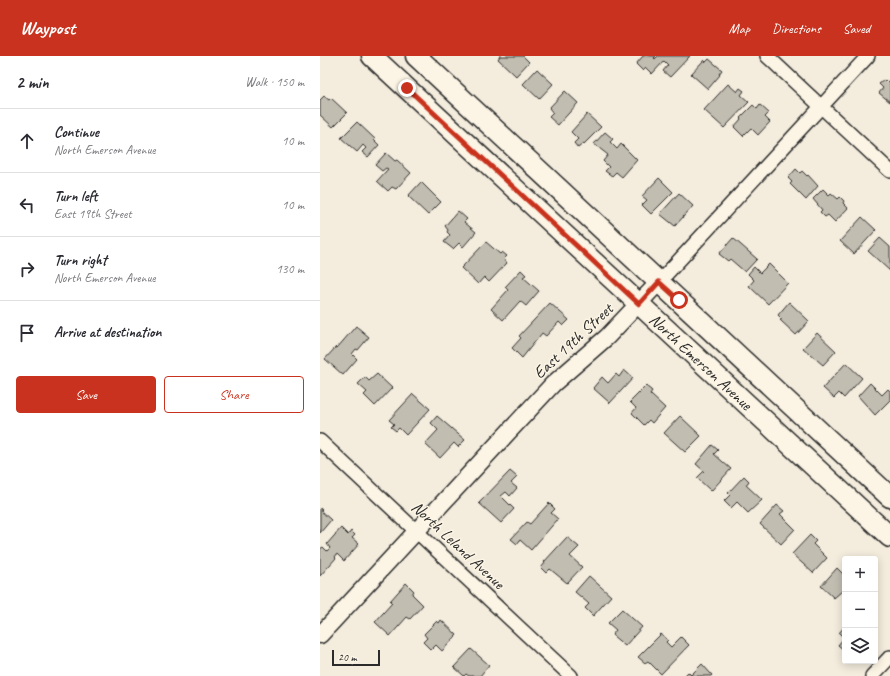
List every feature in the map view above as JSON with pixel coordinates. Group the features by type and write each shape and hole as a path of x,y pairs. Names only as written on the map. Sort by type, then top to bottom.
{"main road":[{"name":"North Emerson Avenue","path":"372,56 890,537"},
{"name":"North Emerson Avenue","path":"416,56 890,497"}],"street":[{"path":"767,56 890,171"},
{"name":"East 19th Street","path":"320,635 553,384 607,337 639,304 868,56"},
{"name":"North Leland Avenue","path":"320,441 571,676"},
{"path":"872,676 890,657"}],"building":[{"path":"500,56 523,56 529,62 516,76 498,59"},
{"path":"643,56 656,56 654,58 655,59 658,56 690,56 670,77 663,71 668,65 664,61 652,74 646,68 643,71 636,64"},
{"path":"709,59 722,70 719,74 720,75 708,89 691,74 704,60 706,62"},
{"path":"537,69 553,84 539,99 523,84"},
{"path":"884,80 887,83 890,80 890,102 879,93 883,88 879,84"},
{"path":"728,84 737,92 740,88 744,91 741,95 749,102 724,128 704,110"},
{"path":"565,91 578,103 558,125 549,117 553,113 549,108"},
{"path":"324,96 329,100 331,98 347,113 333,127 320,115 320,100"},
{"path":"753,105 757,109 760,105 769,113 765,117 770,122 758,135 751,128 743,136 734,127 741,119 740,118"},
{"path":"587,114 601,127 578,148 574,143 578,139 571,132"},
{"path":"357,122 375,139 374,140 379,145 368,157 362,152 366,148 363,145 357,152 341,138"},
{"path":"605,132 613,139 610,142 617,149 621,144 637,160 622,177 616,172 612,176 605,171 609,167 603,161 608,155 594,144"},
{"path":"386,153 395,161 397,160 411,173 396,189 392,187 388,191 377,181 388,169 386,168 382,171 375,165"},
{"path":"796,169 800,173 802,171 807,176 808,175 818,186 806,200 790,184 792,182 788,178"},
{"path":"659,178 673,192 651,214 642,205 647,200 642,196"},
{"path":"421,182 441,202 428,215 408,196"},
{"path":"823,189 829,195 831,193 838,199 840,197 848,208 835,222 828,215 825,217 820,212 822,210 813,199"},
{"path":"679,193 693,206 675,226 660,214"},
{"path":"458,211 467,219 464,222 476,232 463,247 459,243 453,249 444,242 450,235 445,226"},
{"path":"862,217 876,230 854,254 840,241"},
{"path":"733,238 757,259 745,272 730,259 728,261 719,254"},
{"path":"880,238 890,247 890,271 868,251"},
{"path":"486,242 500,254 502,252 507,256 504,259 507,263 489,282 484,277 478,284 461,268"},
{"path":"769,264 788,283 768,304 749,286 754,280 748,274 754,267 760,273"},
{"path":"521,270 526,275 523,277 539,291 526,306 520,301 503,320 491,309 508,290 505,287"},
{"path":"789,302 809,321 796,335 780,320 782,319 778,315"},
{"path":"550,303 569,320 563,326 559,322 546,336 542,333 522,358 512,348 521,338 519,336"},
{"path":"356,326 369,337 358,350 356,349 352,354 357,359 343,375 325,359 336,347 337,348"},
{"path":"817,333 836,351 823,365 803,348"},
{"path":"846,363 862,378 844,398 839,393 834,398 823,388"},
{"path":"624,370 633,378 610,403 593,388 602,377 608,383 616,374 619,377"},
{"path":"377,374 392,388 375,406 364,395 367,392 358,384 365,377 369,381"},
{"path":"870,383 882,395 888,389 890,391 890,400 875,415 858,396"},
{"path":"646,386 652,391 650,394 665,408 652,423 649,420 644,425 632,413 636,408 630,402"},
{"path":"413,394 430,409 406,435 399,428 396,431 391,427 394,424 389,420"},
{"path":"437,416 465,440 458,447 454,443 440,458 425,444 438,430 431,423"},
{"path":"680,416 701,436 685,452 664,433"},
{"path":"712,445 718,450 714,454 731,469 711,491 697,478 704,471 696,464"},
{"path":"510,471 517,477 511,483 517,488 510,496 506,492 501,496 514,509 501,523 479,503"},
{"path":"744,476 749,481 746,485 762,500 748,513 737,502 731,508 724,501 730,495 728,493"},
{"path":"549,503 555,509 551,513 558,519 531,550 520,540 517,544 511,539 527,522 530,524"},
{"path":"777,505 784,511 780,514 795,529 781,544 760,524"},
{"path":"320,508 322,510 321,511 331,520 320,533"},
{"path":"341,528 348,535 351,531 355,535 352,538 359,544 344,561 337,554 335,557 336,558 320,576 320,549 323,547 327,551 330,548 327,544"},
{"path":"810,535 816,541 813,544 827,558 813,573 792,554"},
{"path":"567,537 579,547 570,556 582,567 567,583 550,569 546,573 541,568 545,563 544,562"},
{"path":"837,568 842,573 842,591 834,598 821,586"},
{"path":"589,576 611,596 593,616 585,608 589,604 575,592"},
{"path":"406,583 414,591 412,594 423,605 410,619 407,617 390,636 375,622 392,603 390,601"},
{"path":"622,609 642,627 625,646 612,635 616,630 608,623"},
{"path":"441,620 457,635 442,651 436,645 431,650 423,642 427,638 424,634 437,621 439,623"},
{"path":"661,634 668,640 666,642 671,647 681,637 689,645 661,674 648,661 645,663 638,657"},
{"path":"842,640 842,648 838,645"},
{"path":"471,649 489,665 480,676 469,676 466,674 464,676 454,667"},
{"path":"702,664 712,675 711,676 684,676 688,672 691,675"}],"route":[{"path":"407,88 639,304 659,282 679,300"}]}
